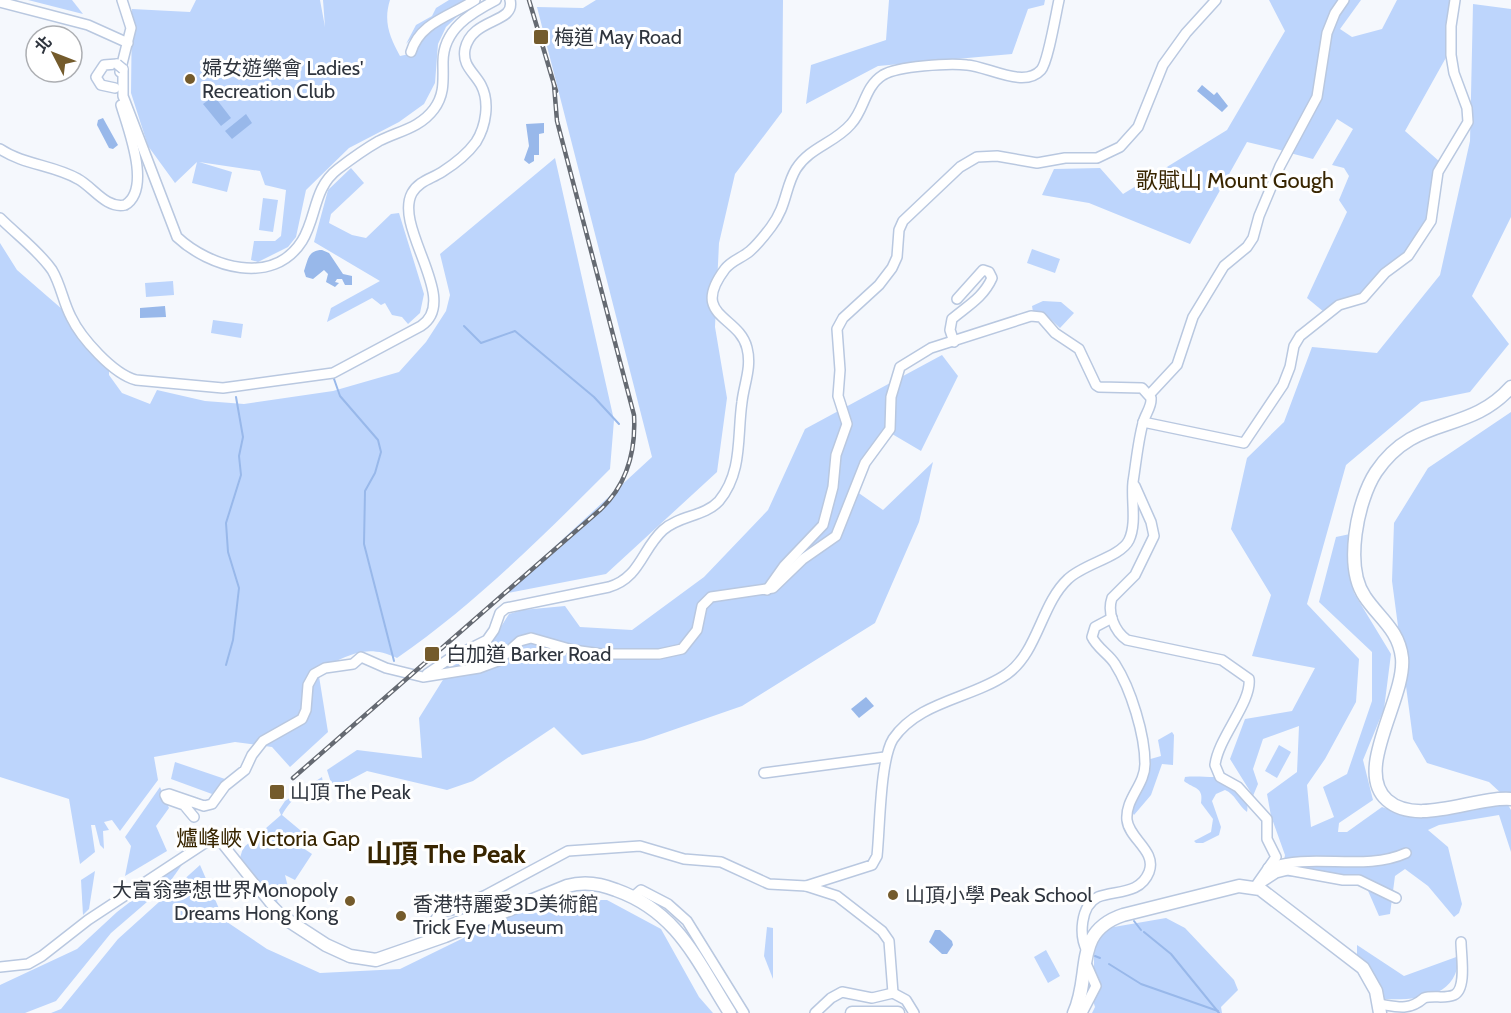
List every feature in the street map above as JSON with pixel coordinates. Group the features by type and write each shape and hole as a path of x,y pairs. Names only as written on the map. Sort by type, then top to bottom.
{"main road":[{"path":"1511,387 1482,411 1463,420 1420,432 1392,453 1377,471 1365,495 1353,560 1361,591 1393,629 1401,653 1400,685 1376,761 1376,780 1383,795 1398,807 1417,811 1511,799"},
{"path":"286,919 326,945 350,956 376,960 582,883 600,884 649,905 668,920 730,1013"},
{"path":"1074,1013 1081,991 1086,956 1098,929 1117,917 1227,889 1255,887 1273,897 1306,927 1359,964 1372,981 1380,1008"},
{"path":"852,1013 897,1013"}],"street":[{"path":"0,149 23,161 77,178 114,206 128,204 136,192 138,181 133,148 115,88 131,28 122,0"},
{"path":"411,52 414,43 425,28 475,0"},
{"path":"115,88 101,85 96,77 102,66 120,66 123,96 177,237 192,251 223,265 260,268 293,253 303,240 318,194 327,179 370,146 415,126 431,114 444,84 443,54 449,36 467,17 496,0"},
{"path":"0,218 50,267 75,324 100,355 118,372 136,380 233,388 333,373 427,322 431,313 433,289 409,218 409,200 418,185 444,171 477,140 485,114 486,101 481,86 466,64 466,47 480,27 508,14 511,10 510,0"},
{"path":"423,677 448,659 487,640 494,630 500,613 506,608 609,587 623,582 637,570 650,545 662,531 676,520 704,512 718,502 730,483 738,457 742,404 748,370 748,353 744,338 717,315 714,307 715,289 724,270 751,251 770,228 783,207 798,166 813,150 851,125 868,90 879,78 898,70 968,65 1015,76 1034,75 1044,67 1059,0"},
{"path":"767,590 784,566 823,525 833,487 836,455 847,424 838,396 840,370 837,329 843,318 879,285 892,268 897,257 899,230 903,221 960,167 977,157 997,156 1037,164 1065,158 1097,158 1120,147 1138,127 1163,65 1186,33 1216,0"},
{"path":"1150,394 1177,365 1193,317 1224,267 1247,247 1253,238 1259,216 1280,166 1317,97 1327,33 1335,13 1344,0"},
{"path":"1143,422 1244,443 1260,422 1287,375 1294,346 1300,336 1339,305 1363,298 1383,276 1408,256 1431,221 1438,172 1468,122 1467,108 1454,73 1451,55 1451,26 1455,0"},
{"path":"0,2 88,25 128,43"},
{"path":"954,342 950,330 952,320 970,307 989,286 992,278 989,272 983,270 957,298"},
{"path":"194,817 184,805 167,799 165,795 169,794 204,806 212,804 225,786 245,770 252,755 263,741 302,719 306,710 308,685 315,673 325,668 353,664 361,657 386,668 423,677 478,668 498,661 520,641 531,638 573,650 602,654 634,656 671,653 682,649 697,630 702,606 711,597 767,590 780,584 803,560 836,536 865,464 890,429 891,398 897,370 931,348 1031,316 1041,317 1054,333 1079,349 1096,385 1138,387 1150,394 1152,403 1143,422 1134,481 1132,530 1125,547 1089,564 1066,580 1021,659 1010,671 994,681 923,712 897,735 885,757 877,856 872,865 806,886"},
{"path":"1134,481 1154,534 1135,575 1112,598 1109,607 1112,618 1120,634 1127,640 1146,646 1179,650 1222,660 1249,679 1250,689 1216,759 1215,768 1220,777 1238,787 1251,804 1265,815 1267,839 1276,855 1255,887"},
{"path":"1082,1013 1096,986 1086,956 1082,930 1091,904 1097,898 1135,887 1146,878 1150,867 1148,855 1132,833 1127,821 1128,808 1145,766 1135,711 1117,668 1092,637 1095,627 1112,618"},
{"path":"764,773 885,757"},
{"path":"0,967 28,964 42,956 88,920 212,839 221,842 270,903 286,919"},
{"path":"517,907 501,905 446,926 439,926 435,917 439,912 493,892 568,851 624,845 643,846 684,860 721,862 764,883 806,886 837,896 882,931 889,941 893,993"},
{"path":"1268,868 1294,862 1387,861 1406,854"},
{"path":"1255,887 1276,873 1288,870 1343,880 1359,880 1396,898"},
{"path":"633,897 641,890 668,904 687,921 744,1013"},
{"path":"1380,1008 1414,1007 1424,998 1450,996 1457,992 1461,985 1461,942"},
{"path":"815,1013 831,998 842,992 872,998 893,993 906,1000 913,1011"}],"shaded area":[{"path":"28,0 72,0 83,14"},
{"path":"196,0 320,0 325,27 323,0 390,0 387,22 400,56 414,53 426,33 438,24 460,14 446,27 438,44 435,83 424,104 399,122 349,148 306,190 296,237 288,247 258,262 251,260 254,241 275,241 281,236 286,190 265,185 260,171 199,162 232,172 227,192 192,183 197,162 175,183 148,146 131,93 132,9 190,12"},
{"path":"449,0 470,0 423,26 406,44 416,25 432,16 436,8"},
{"path":"596,0 783,0 782,112 735,174 719,243 715,327 727,398 717,472 606,574 503,594 652,457 537,7 583,8"},
{"path":"889,0 1045,0 1044,5 1028,9 1012,54 878,66 806,104 811,65 886,40"},
{"path":"1269,0 1340,0 1314,96 1284,151 1247,142 1190,244 1089,203 1042,195 1054,169 1100,168 1123,194 1227,130 1285,31"},
{"path":"1348,0 1361,0 1340,29 1352,37 1382,29 1397,0 1452,0 1448,54 1405,131 1440,162 1432,180 1427,221 1406,253 1361,296 1324,312 1307,298 1347,212 1339,200 1349,176 1344,168 1332,165 1353,129 1337,119 1313,159 1290,153 1320,98 1324,85 1330,34"},
{"path":"1473,4 1511,9 1511,217 1472,296 1509,344 1470,392 1421,402 1346,465 1307,604 1359,659 1356,702 1325,759 1307,785 1311,827 1334,817 1323,787 1347,774 1372,701 1372,652 1319,602 1336,537 1350,534 1348,566 1354,593 1391,654 1384,709 1363,760 1373,800 1339,823 1338,832 1347,832 1382,807 1407,816 1508,805 1511,810 1511,852 1499,815 1439,825 1428,830 1448,847 1462,904 1459,913 1454,917 1428,886 1405,869 1395,876 1390,914 1379,916 1362,877 1351,874 1335,880 1281,876 1285,855 1271,816 1267,794 1297,772 1299,726 1263,739 1253,769 1258,784 1253,796 1230,759 1245,719 1292,711 1315,668 1252,656 1271,595 1231,529 1247,458 1284,422 1312,347 1377,353 1440,275 1470,141"},
{"path":"1202,85 1214,95 1217,92 1228,106 1222,112 1197,91"},
{"path":"214,96 231,118 221,126 203,104"},
{"path":"246,114 252,123 232,139 225,131"},
{"path":"103,118 118,145 113,149 109,148 97,125 98,120"},
{"path":"544,123 544,133 539,134 539,155 534,155 534,161 529,164 524,160 529,146 526,124"},
{"path":"555,158 614,420 610,469 534,544 481,592 397,658 375,652 357,653 318,670 328,732 290,767 272,747 235,742 154,757 158,780 120,831 112,820 104,822 109,830 103,831 104,849 100,845 95,825 91,825 95,852 80,864 69,799 0,777 0,243 17,270 70,316 104,352 109,363 109,375 122,393 150,404 157,390 205,401 244,404 333,391 399,372 426,342 446,311 450,295 440,254"},
{"path":"351,168 364,183 331,214 329,223 352,235 366,238 391,214 399,213 424,294 420,313 408,324 402,317 392,315 385,303 381,305 372,298 327,322 331,308 380,281 314,242 328,190"},
{"path":"263,198 278,200 273,232 259,230"},
{"path":"1032,249 1060,259 1055,273 1027,263"},
{"path":"317,250 329,253 343,274 352,276 352,285 345,285 342,279 337,279 335,282 339,283 335,287 326,282 328,274 324,270 313,279 306,277 304,271 309,256"},
{"path":"173,281 174,295 146,297 145,283"},
{"path":"1043,301 1061,302 1074,313 1060,328 1046,315 1033,312 1032,306"},
{"path":"165,306 166,317 140,318 140,308"},
{"path":"213,320 243,324 241,338 211,333"},
{"path":"942,355 958,376 921,451 887,431 853,489 883,510 933,462 919,522 875,623 742,706 644,740 582,755 554,727 473,781 447,790 367,771 333,789 327,770 357,750 422,758 419,718 451,667 490,644 509,614 522,610 565,606 580,627 632,630 704,577 768,510 805,429"},
{"path":"1511,412 1511,798 1502,794 1489,782 1427,763 1413,739 1392,581 1394,523 1428,468"},
{"path":"866,697 874,706 859,718 851,709"},
{"path":"1172,732 1174,735 1173,765 1162,764 1151,795 1134,815 1130,809 1147,760 1161,756 1158,740"},
{"path":"1279,745 1291,752 1277,778 1265,771"},
{"path":"175,762 225,779 212,794 171,779"},
{"path":"322,777 323,783 299,794 282,815 306,835 300,846 312,854 295,880 285,875 289,891 279,896 277,901 279,904 275,906 239,861 243,848 281,815 279,810 285,801"},
{"path":"1185,777 1214,777 1225,781 1242,795 1248,807 1247,812 1225,790 1216,794 1212,801 1221,827 1219,835 1203,843 1196,843 1194,841 1211,832 1213,819 1201,803 1200,791 1184,781"},
{"path":"160,787 169,808 156,826 167,851 125,876 131,846 125,837"},
{"path":"186,859 169,883 111,933 56,1001 25,1013 0,1013 0,985 77,949 117,912"},
{"path":"200,865 224,920 267,949 320,973 400,969 541,900 607,900 661,929 699,997 713,1013 51,1013 61,1009 118,939"},
{"path":"95,871 89,909 83,915 81,880"},
{"path":"1166,918 1185,928 1234,980 1238,990 1221,1007 1222,1013 1092,1013 1095,1007 1089,988 1094,966 1094,946 1108,928"},
{"path":"767,927 773,928 773,979 764,956"},
{"path":"935,930 940,930 952,941 953,945 947,954 942,954 929,942"},
{"path":"1357,945 1404,976 1459,956 1457,971 1443,989 1432,994 1408,999 1381,999 1357,958"},
{"path":"1046,950 1060,976 1048,983 1034,957"}],"waterway":[{"path":"464,326 481,343 515,331 594,397 619,424"},
{"path":"333,376 340,396 378,440 381,452 375,473 365,491 364,544 394,661"},
{"path":"226,665 233,640 239,588 228,552 226,523 241,475 239,456 243,437 236,397"},
{"path":"1134,921 1141,930"},
{"path":"1144,932 1171,954 1219,1013"},
{"path":"1095,956 1100,958"},
{"path":"1109,964 1141,984 1218,1011"}],"railway":[{"path":"529,0 556,91"},
{"path":"293,778 601,509 617,489 628,466 633,441 634,415 557,121 554,85"}],"place":[{"name":"梅道 May Road","path":"541,37"},
{"name":"婦女遊樂會 Ladies' Recreation Club","path":"190,79"},
{"name":"白加道 Barker Road","path":"432,654"},
{"name":"山頂 The Peak","path":"277,792"},
{"name":"山頂小學 Peak School","path":"893,895"},
{"name":"大富翁夢想世界Monopoly Dreams Hong Kong","path":"350,901"},
{"name":"香港特麗愛3D美術館 Trick Eye Museum","path":"401,916"}],"district":[{"name":"歌賦山 Mount Gough","path":"1235,180"},
{"name":"爐峰峽 Victoria Gap","path":"268,838"},
{"name":"山頂 The Peak","path":"446,854"}]}
